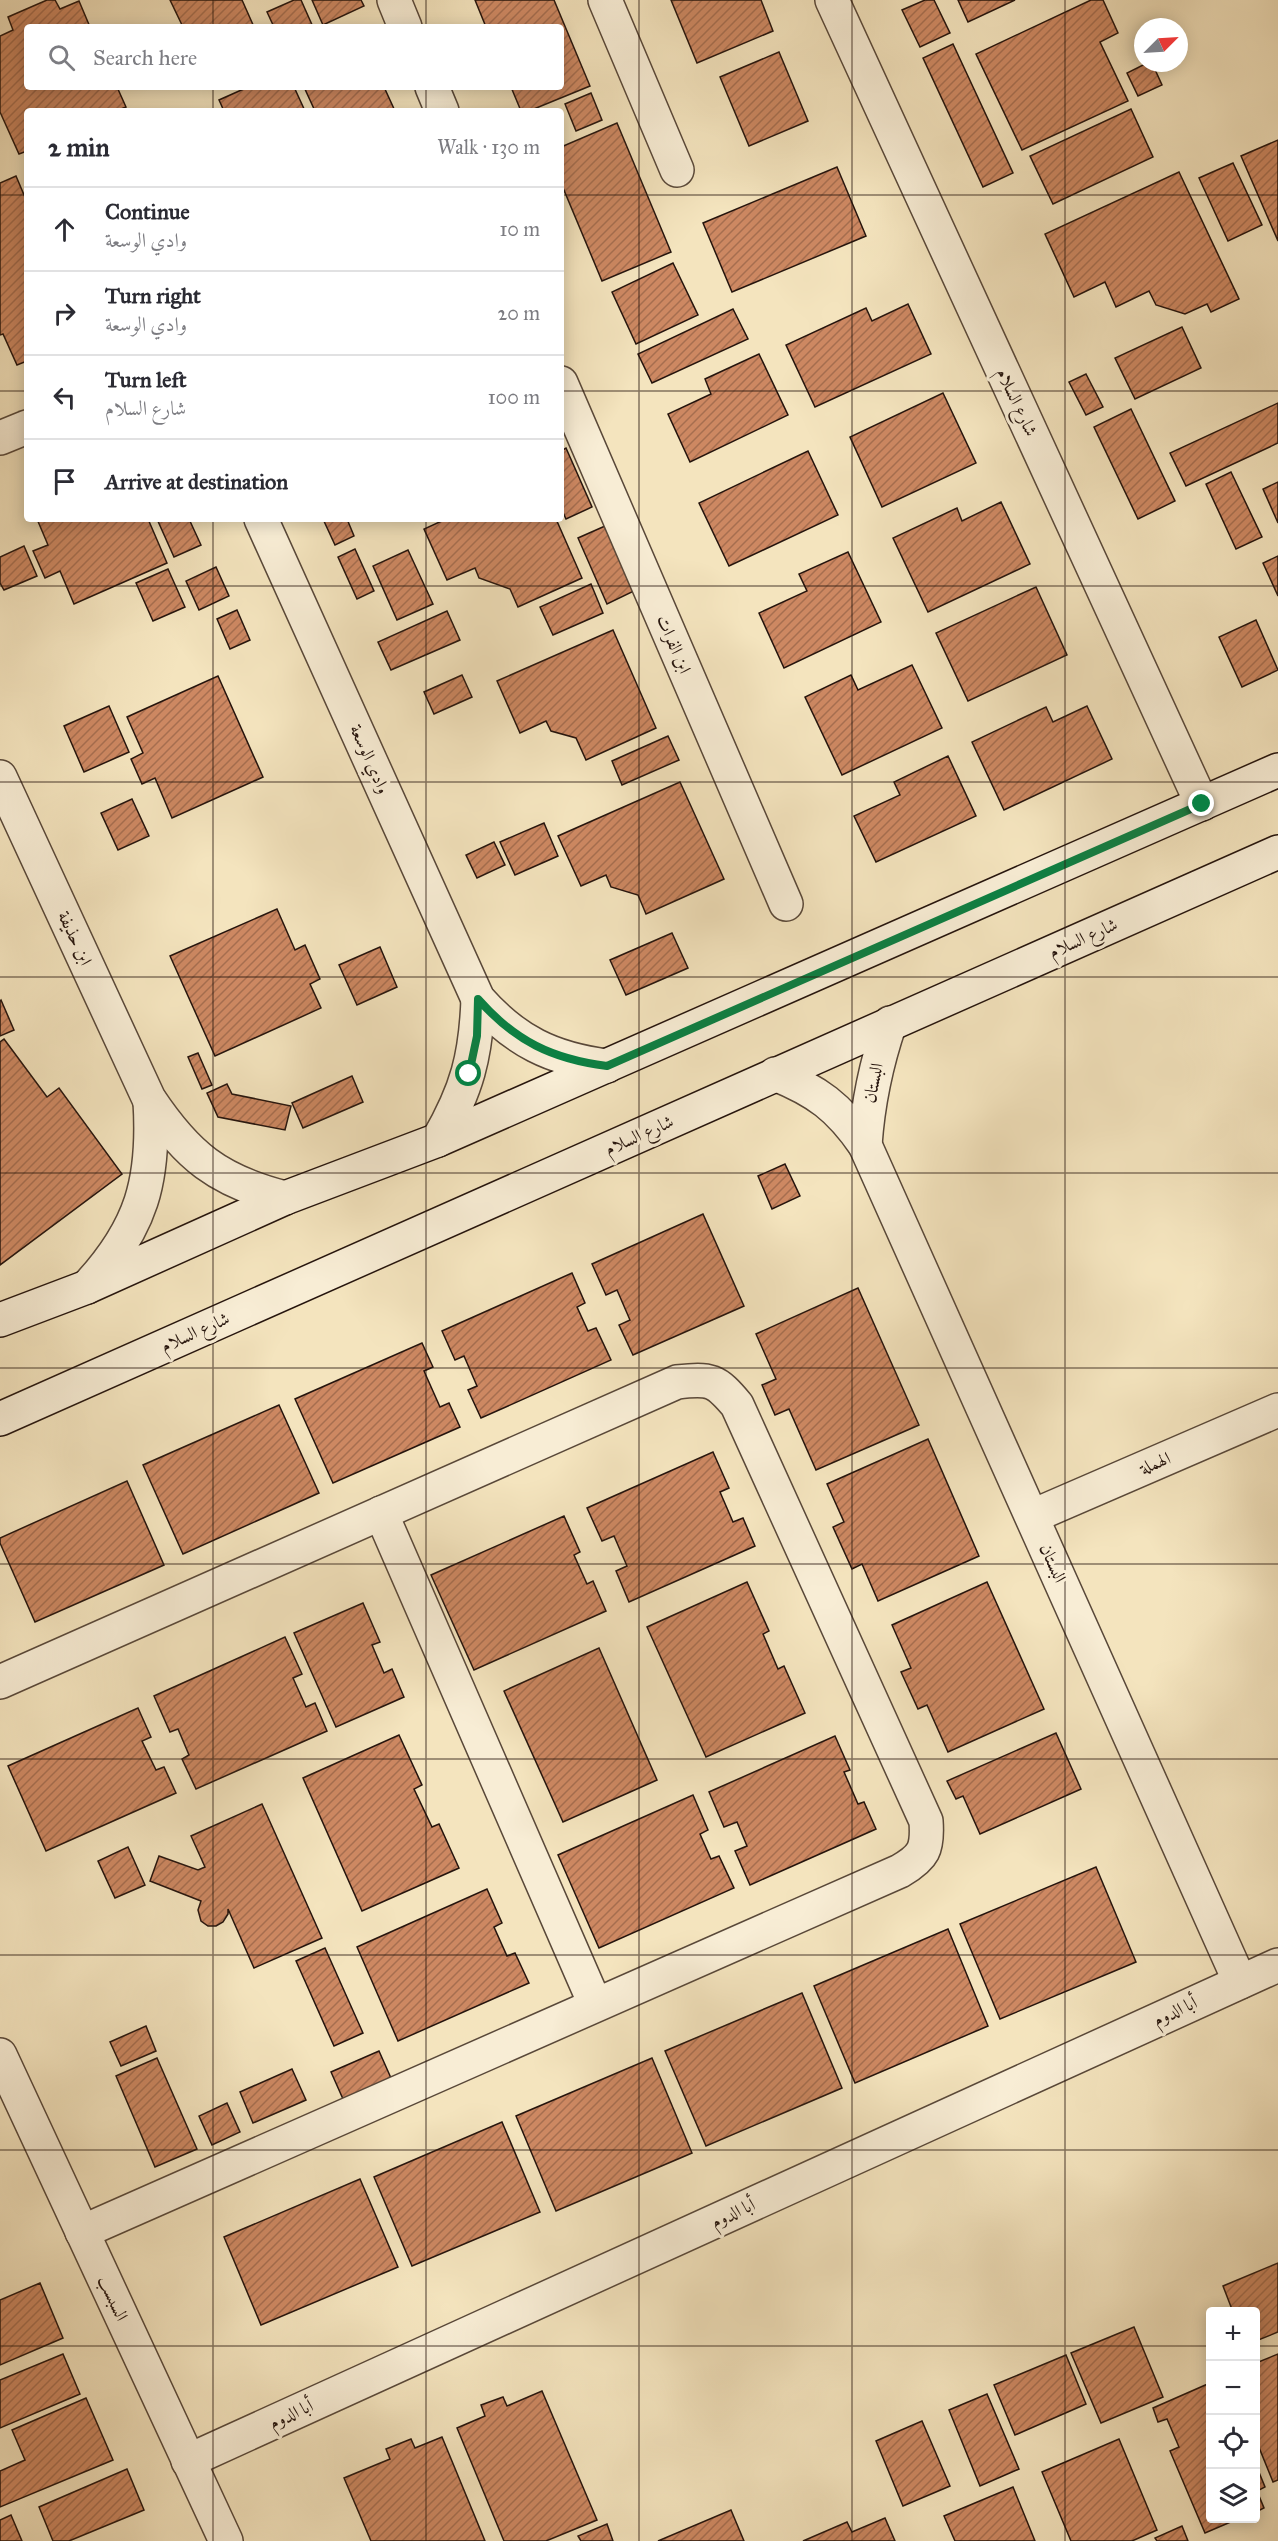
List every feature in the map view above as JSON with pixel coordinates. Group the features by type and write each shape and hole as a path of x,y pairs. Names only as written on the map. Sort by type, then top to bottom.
{"street":[{"path":"394,0 404,24"},
{"path":"605,0 677,170"},
{"name":"شارع السلام","path":"832,0 1202,804"},
{"path":"433,90 441,108"},
{"name":"ابن الفرات","path":"564,390 786,904"},
{"path":"0,438 24,428"},
{"name":"وادي الوسعة","path":"262,522 478,999 513,1033 534,1046 573,1060 607,1066"},
{"path":"0,1320 87,1287 285,1198 438,1140 1278,770"},
{"name":"ابن حذيفة","path":"0,777 150,1099 170,1130 189,1150 210,1167 233,1181 285,1198"},
{"name":"شارع السلام","path":"0,1419 1278,852"},
{"name":"وادي الوسعة","path":"438,1140 456,1108 469,1074 477,1036 478,999"},
{"name":"البستان","path":"865,1145 868,1103 876,1062 890,1023"},
{"name":"البستان","path":"775,1074 802,1085 827,1100 848,1120 865,1145 1240,1982"},
{"name":"ابن حذيفة","path":"87,1287 112,1260 133,1223 147,1183 152,1141 150,1099"},
{"path":"0,1683 677,1382 700,1379 720,1385 737,1405 926,1821 928,1842 918,1860 900,1871 82,2232"},
{"name":"الهملة","path":"1032,1516 1278,1410"},
{"path":"381,1513 595,2004"},
{"name":"أبا الدوم","path":"188,2461 1278,1965"},
{"name":"السبسب","path":"0,2055 226,2541"}],"building":[{"path":"47,0 55,0 60,9 79,1 89,24 24,24 24,90 118,90 126,107 24,108 24,152 19,154 0,112 0,36 13,30 8,17"},
{"path":"170,0 242,0 253,24 182,24"},
{"path":"294,0 301,0 312,24 273,24 267,12"},
{"path":"312,0 361,0 364,6 323,24"},
{"path":"475,0 554,0 590,86 536,108 520,108 512,90 564,90 564,24 485,24"},
{"path":"671,0 761,0 773,31 697,63"},
{"path":"925,0 934,0 950,33 920,47 902,10"},
{"path":"958,0 1015,0 968,22"},
{"path":"1091,0 1103,0 1118,33 1100,42 1128,101 1022,150 976,54"},
{"path":"953,44 1013,173 983,187 923,58"},
{"path":"779,52 808,121 749,146 720,77"},
{"path":"1134,70 1134,72 1156,72 1162,85 1138,96 1127,73"},
{"path":"241,90 295,90 304,108 223,108 219,100"},
{"path":"305,90 385,90 394,108 314,108"},
{"path":"591,93 602,120 576,131 565,104"},
{"path":"1131,109 1153,157 1053,204 1030,156"},
{"path":"617,123 671,252 602,281 564,190 564,146"},
{"path":"1278,140 1278,241 1241,156"},
{"path":"1233,163 1262,225 1228,241 1199,178"},
{"path":"837,167 866,236 732,292 703,223"},
{"path":"1179,172 1239,299 1211,312 1207,304 1185,314 1156,305 1149,291 1116,307 1105,282 1074,297 1045,234"},
{"path":"16,176 24,195 24,362 17,365 3,334 0,335 0,183"},
{"path":"673,263 698,315 636,344 612,292"},
{"path":"908,304 931,354 815,407 786,345 866,308 872,321"},
{"path":"733,309 748,339 652,383 638,354"},
{"path":"1182,327 1201,368 1135,399 1115,358"},
{"path":"759,354 788,415 690,462 668,414 711,394 705,379"},
{"path":"1086,374 1103,407 1086,415 1069,382"},
{"path":"943,393 976,463 882,507 850,437"},
{"path":"1278,403 1278,443 1186,486 1170,453"},
{"path":"1131,409 1175,501 1138,519 1094,427"},
{"path":"566,448 592,507 566,519 564,515 564,449"},
{"path":"808,451 838,515 729,566 699,503"},
{"path":"1231,472 1262,537 1236,549 1206,484"},
{"path":"1278,482 1278,523 1263,489"},
{"path":"1001,502 1030,564 928,612 893,538 957,508 962,521"},
{"path":"38,522 149,522 167,563 74,604 60,571 45,578 33,551 48,545"},
{"path":"158,522 190,522 201,545 174,557"},
{"path":"324,522 348,522 354,536 335,545"},
{"path":"439,522 557,522 582,578 518,607 510,589 479,578 475,568 447,580 424,529"},
{"path":"605,526 634,591 607,604 578,538"},
{"path":"24,546 37,576 4,590 0,583 0,557"},
{"path":"355,549 374,591 357,599 338,557"},
{"path":"408,550 433,604 397,620 373,566"},
{"path":"848,552 881,622 784,668 759,613 807,591 799,574"},
{"path":"1278,556 1278,596 1263,563"},
{"path":"216,567 229,596 199,610 186,581"},
{"path":"168,569 185,607 153,621 136,583"},
{"path":"591,584 603,613 553,635 540,607"},
{"path":"1036,587 1067,655 968,701 936,633"},
{"path":"237,610 250,640 230,649 217,619"},
{"path":"447,611 460,640 391,670 378,642"},
{"path":"1256,620 1278,670 1242,687 1219,637"},
{"path":"613,630 656,728 586,760 576,738 551,731 546,721 520,733 497,681"},
{"path":"912,665 942,728 842,775 805,697 851,675 858,690"},
{"path":"462,675 472,697 434,714 424,692"},
{"path":"218,676 263,777 172,818 155,778 142,784 131,759 143,753 127,717"},
{"path":"109,706 129,752 84,772 64,726"},
{"path":"1087,706 1112,759 1004,810 972,742 1046,707 1053,722"},
{"path":"668,736 679,760 622,785 612,761"},
{"path":"948,756 976,816 876,862 854,816 900,795 894,782"},
{"path":"680,782 724,879 646,914 638,895 611,887 606,875 581,886 558,836"},
{"path":"132,799 149,836 118,850 101,813"},
{"path":"544,823 558,856 515,875 500,842"},
{"path":"494,842 505,865 477,878 466,855"},
{"path":"277,909 295,950 305,945 320,979 310,984 321,1008 215,1056 170,956"},
{"path":"672,933 688,968 626,995 610,960"},
{"path":"380,947 397,987 357,1005 339,965"},
{"path":"0,1001 14,1030 0,1036"},
{"path":"4,1039 47,1097 59,1088 122,1174 0,1265 0,1042"},
{"path":"198,1053 212,1085 202,1089 188,1057"},
{"path":"352,1076 363,1102 303,1128 292,1103"},
{"path":"227,1084 232,1094 291,1106 285,1130 218,1117 207,1093"},
{"path":"785,1164 800,1196 772,1209 758,1176"},
{"path":"703,1214 744,1306 633,1355 619,1325 630,1320 617,1290 606,1295 592,1264"},
{"path":"572,1273 585,1303 577,1307 588,1331 596,1328 611,1360 481,1418 468,1390 477,1386 464,1356 455,1360 442,1331"},
{"path":"858,1288 919,1425 816,1470 789,1409 775,1415 762,1385 776,1379 756,1334"},
{"path":"422,1343 433,1367 424,1371 440,1407 449,1403 460,1427 333,1483 295,1399"},
{"path":"279,1405 319,1493 183,1554 143,1465"},
{"path":"928,1439 979,1556 878,1601 862,1564 852,1569 833,1527 844,1522 827,1484"},
{"path":"713,1452 729,1488 720,1492 733,1522 743,1518 755,1546 629,1602 616,1571 627,1566 614,1536 602,1541 587,1508"},
{"path":"127,1481 164,1565 35,1622 0,1543 0,1538"},
{"path":"564,1516 580,1552 574,1555 587,1584 593,1581 606,1611 474,1670 431,1575"},
{"path":"747,1582 769,1631 763,1634 778,1669 784,1666 805,1713 706,1757 647,1627"},
{"path":"987,1582 1044,1709 948,1752 927,1705 918,1709 901,1672 911,1668 892,1625"},
{"path":"363,1603 380,1642 372,1645 384,1673 392,1669 404,1697 336,1727 294,1633"},
{"path":"285,1637 302,1674 293,1678 306,1707 315,1703 327,1731 196,1789 182,1759 189,1755 178,1729 170,1732 154,1696"},
{"path":"599,1648 657,1780 563,1822 504,1691"},
{"path":"138,1708 151,1737 142,1741 156,1770 164,1767 176,1793 46,1851 8,1766"},
{"path":"1056,1733 1081,1789 980,1834 963,1796 956,1799 947,1781"},
{"path":"399,1735 422,1785 414,1789 432,1827 439,1824 459,1868 362,1911 303,1778"},
{"path":"835,1736 850,1770 844,1772 858,1804 864,1802 876,1829 750,1885 735,1851 747,1846 737,1822 724,1827 709,1792"},
{"path":"693,1795 708,1830 700,1834 711,1859 719,1856 734,1888 599,1948 558,1855"},
{"path":"262,1804 322,1938 254,1968 228,1909 223,1922 216,1926 208,1926 201,1921 198,1910 201,1901 150,1881 159,1856 198,1870 205,1867 191,1836"},
{"path":"128,1847 145,1885 115,1898 98,1861"},
{"path":"1096,1867 1136,1962 1000,2019 960,1924"},
{"path":"487,1889 502,1923 494,1927 507,1956 515,1953 529,1983 398,2041 357,1947"},
{"path":"948,1929 988,2026 855,2083 814,1986"},
{"path":"325,1948 363,2033 334,2046 296,1961"},
{"path":"802,1993 842,2088 706,2146 665,2051"},
{"path":"146,2026 156,2051 121,2066 110,2042"},
{"path":"379,2051 391,2078 343,2099 331,2072"},
{"path":"157,2058 197,2149 155,2167 116,2076"},
{"path":"652,2058 692,2153 556,2211 516,2116"},
{"path":"292,2069 306,2100 253,2123 240,2092"},
{"path":"227,2103 240,2132 212,2145 199,2116"},
{"path":"502,2122 540,2212 412,2266 374,2177"},
{"path":"360,2179 398,2267 261,2325 224,2237"},
{"path":"1278,2263 1278,2332 1260,2339 1260,2307 1231,2307 1223,2286"},
{"path":"40,2283 63,2338 0,2365 0,2300"},
{"path":"1134,2327 1163,2397 1101,2423 1071,2353"},
{"path":"63,2354 80,2394 0,2428 0,2380"},
{"path":"1278,2354 1278,2480 1273,2482 1260,2450 1260,2361"},
{"path":"1066,2355 1086,2404 1015,2435 994,2385"},
{"path":"1206,2385 1206,2523 1228,2523 1205,2533 1170,2451 1179,2447 1167,2419 1158,2422 1153,2408"},
{"path":"542,2391 597,2520 546,2541 504,2541 457,2428 485,2416 481,2405 503,2397 507,2406"},
{"path":"987,2394 1019,2469 980,2486 949,2410"},
{"path":"86,2398 113,2460 0,2507 0,2471 25,2460 12,2430"},
{"path":"922,2421 950,2486 903,2506 876,2441"},
{"path":"442,2437 485,2541 371,2541 344,2478 390,2459 386,2449 411,2439 415,2448"},
{"path":"1119,2439 1157,2530 1132,2541 1071,2541 1042,2472"},
{"path":"127,2469 144,2510 69,2541 53,2541 39,2507"},
{"path":"1260,2475 1265,2487 1260,2490"},
{"path":"1013,2487 1035,2541 955,2541 944,2516"},
{"path":"1260,2498 1264,2508 1260,2510"},
{"path":"731,2510 744,2541 658,2541"},
{"path":"11,2515 22,2541 0,2541 0,2520"},
{"path":"885,2518 895,2541 803,2541 847,2522 852,2532"},
{"path":"607,2524 613,2541 581,2541 578,2536"},
{"path":"1182,2526 1188,2541 1157,2541 1155,2538"}],"route":[{"path":"469,1074 477,1036 478,999 513,1033 534,1046 581,1063 607,1066 1202,804"}]}
